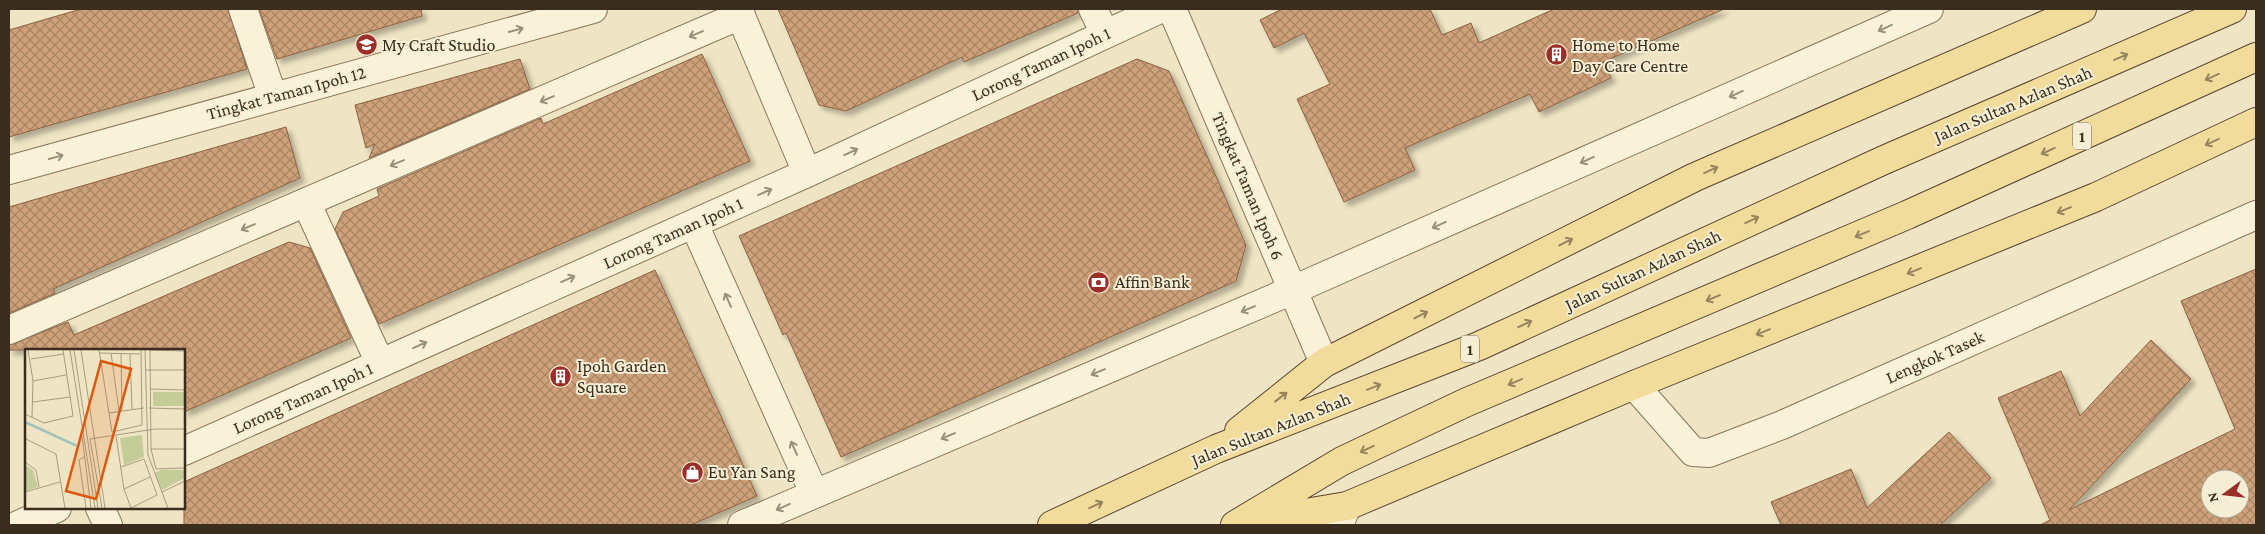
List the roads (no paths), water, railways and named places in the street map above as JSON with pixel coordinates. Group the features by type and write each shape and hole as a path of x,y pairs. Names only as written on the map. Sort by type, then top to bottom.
{"main road":[{"path":"1216,449 1324,364 1695,177 2082,9"},
{"name":"Jalan Sultan Azlan Shah","path":"1052,525 1216,449 1479,346 1884,160 2232,9"},
{"name":"1","path":"1236,525 1342,461 1467,402 1907,215 2256,57"},
{"path":"1236,525 1343,516 1634,385 2096,197 2256,122"}],"street":[{"path":"243,9 273,97"},
{"name":"Tingkat Taman Ipoh 12","path":"9,170 593,9"},
{"path":"1093,9 1105,34"},
{"name":"Lorong Taman Ipoh 1","path":"185,451 807,173 1160,9"},
{"name":"Tingkat Taman Ipoh 6","path":"1172,9 1324,364"},
{"path":"742,525 1292,290 1929,9"},
{"path":"9,330 739,12 807,173"},
{"path":"306,202 380,363"},
{"name":"Lengkok Tasek","path":"1634,385 1693,452 1709,453 1782,425 2256,215"},
{"path":"694,224 814,493"},
{"path":"18,525 55,509"},
{"path":"100,509 108,525"}],"place":[{"name":"My Craft Studio","path":"366,45"},
{"name":"Home to Home Day Care Centre","path":"1556,55"},
{"name":"Affin Bank","path":"1099,282"},
{"name":"Ipoh Garden Square","path":"561,376"},
{"name":"Eu Yan Sang","path":"692,472"}]}
